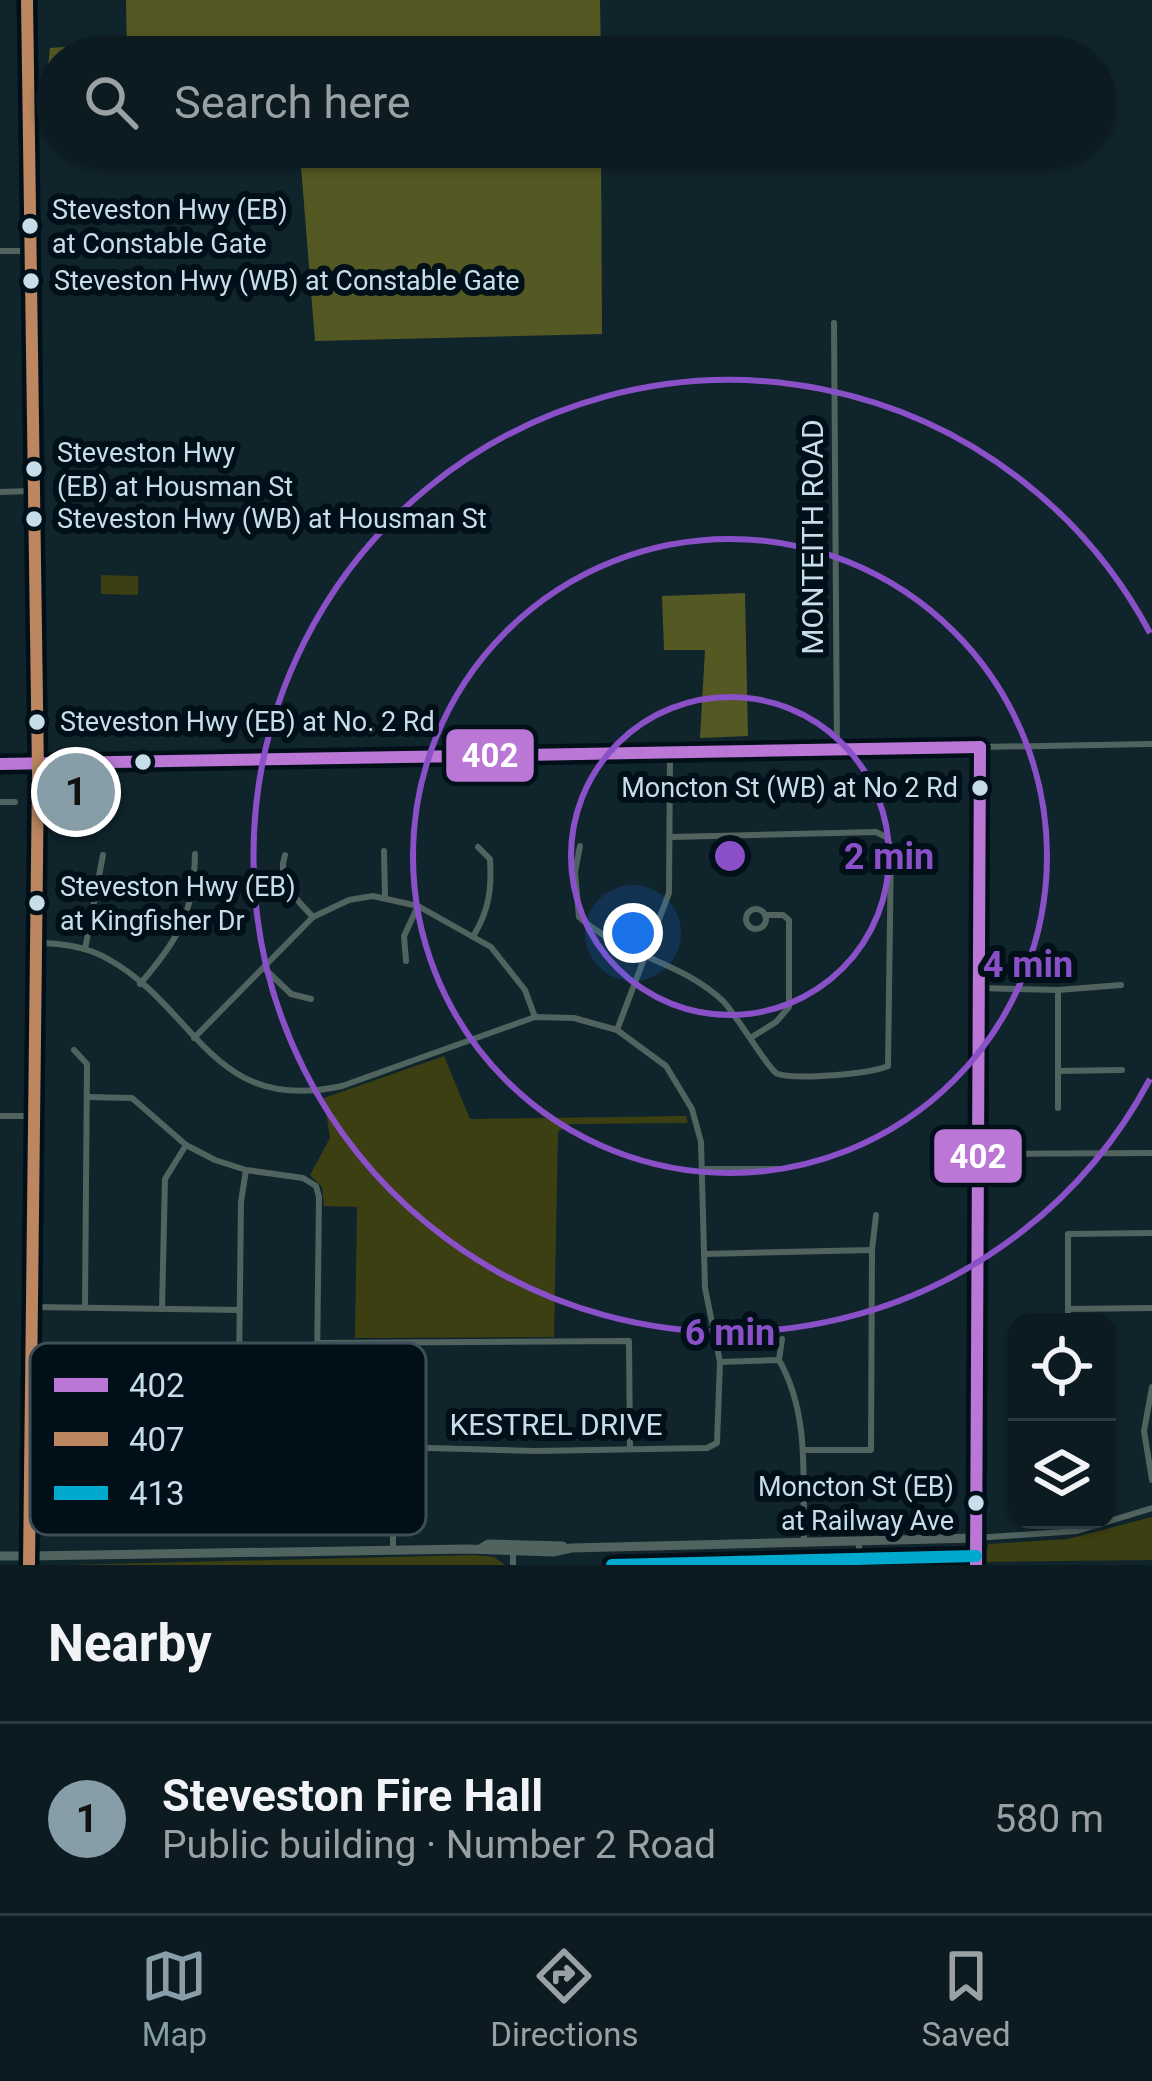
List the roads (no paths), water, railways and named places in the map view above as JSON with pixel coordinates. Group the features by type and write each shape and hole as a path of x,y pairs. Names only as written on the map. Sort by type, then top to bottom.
{"main road":[{"path":"27,0 38,763 31,1343"},
{"path":"0,764 38,763"},
{"path":"0,1556 28,1560 30,1434"}],"street":[{"path":"0,251 29,251"},
{"name":"MONTEITH ROAD","path":"834,323 837,752"},
{"path":"0,491 33,491"},
{"path":"38,763 1152,744"},
{"path":"976,1565 980,747"},
{"path":"617,1030 670,892 670,755"},
{"path":"0,802 15,802"},
{"path":"580,846 575,872 579,917 620,944 682,970 710,989 752,1037 770,1070 783,1075 888,1066 891,848 886,837 876,832 672,836"},
{"path":"474,935 485,915 491,887 490,859 478,847"},
{"path":"385,851 385,896"},
{"path":"140,984 185,922 195,854"},
{"path":"285,854 284,880 313,917"},
{"path":"85,949 103,855"},
{"path":"194,1038 313,917 349,899 385,896 418,906 474,935 508,963 535,1017"},
{"path":"406,961 404,936 418,906"},
{"path":"752,1037 784,1015 790,999 789,920 783,915 765,915"},
{"path":"36,943 104,956 228,1068 255,1084 285,1092 315,1092 535,1017 574,1018 617,1030 642,1044 679,1084 696,1120 704,1169 705,1296 720,1362 779,1360"},
{"path":"264,968 291,994 310,999"},
{"path":"978,988 1058,990 1121,985"},
{"path":"1058,990 1058,1108"},
{"path":"74,1050 87,1064 85,1307"},
{"path":"1058,1071 1122,1070"},
{"path":"88,1097 132,1098 186,1145 246,1169 303,1178 316,1186 317,1343"},
{"path":"0,1116 34,1116"},
{"path":"162,1309 164,1179 186,1145"},
{"path":"977,1154 1152,1153"},
{"path":"704,1169 778,1168"},
{"path":"239,1343 241,1202 246,1169"},
{"path":"804,1450 871,1450 876,1215"},
{"path":"1068,1313 1068,1234 1152,1233"},
{"path":"704,1254 872,1250"},
{"path":"32,1307 240,1310"},
{"path":"1068,1309 1152,1308"},
{"path":"782,1339 779,1360 793,1392 804,1450 804,1544"},
{"path":"426,1344 629,1341 630,1449"},
{"name":"KESTREL DRIVE","path":"426,1448 707,1448 717,1443 720,1362"},
{"path":"1152,1387 1144,1431 1152,1480"},
{"path":"28,1560 976,1538 1077,1531 1152,1508"},
{"path":"393,1535 393,1550"},
{"path":"859,1565 860,1542"},
{"path":"513,1548 514,1565"}],"place":[{"name":"Steveston Hwy (EB) at Constable Gate","path":"30,226"},
{"name":"Steveston Hwy (WB) at Constable Gate","path":"31,281"},
{"name":"Steveston Hwy (EB) at Housman St","path":"34,469"},
{"name":"Steveston Hwy (WB) at Housman St","path":"34,519"},
{"name":"Steveston Hwy (EB) at No. 2 Rd","path":"37,722"},
{"name":"Moncton St (WB) at No 2 Rd","path":"980,788"},
{"name":"Steveston Fire Hall","path":"76,792"},
{"name":"Steveston Hwy (EB) at Kingfisher Dr","path":"37,903"},
{"name":"Moncton St (EB) at Railway Ave","path":"976,1503"}]}
